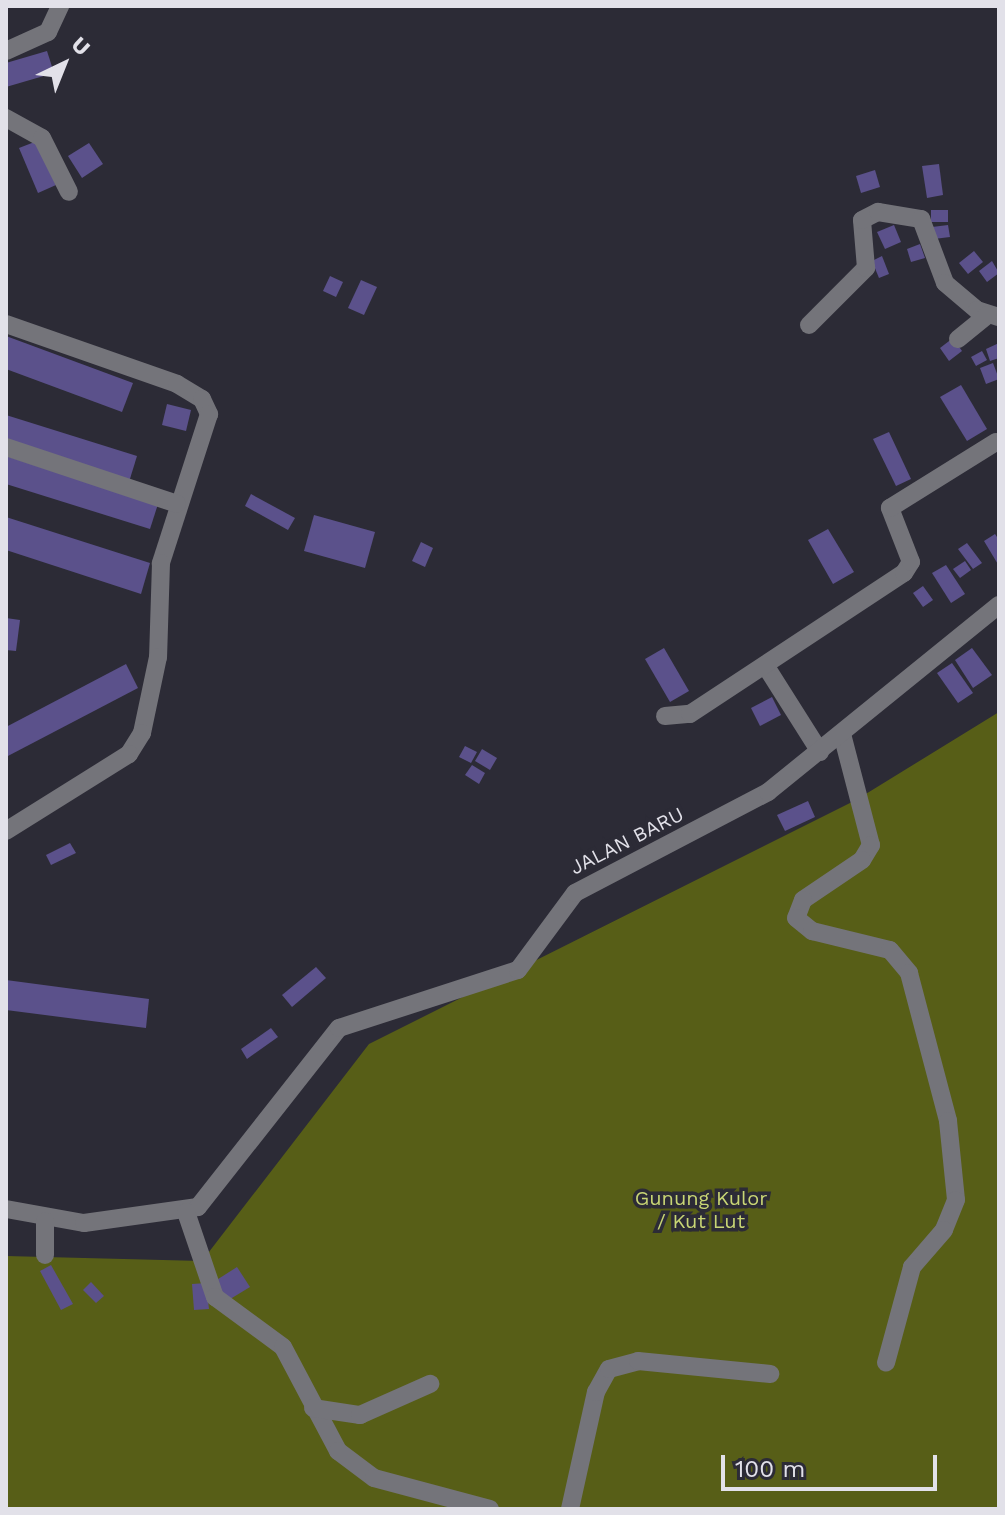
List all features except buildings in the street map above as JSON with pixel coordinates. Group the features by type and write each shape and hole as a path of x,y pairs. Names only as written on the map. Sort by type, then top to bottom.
{"street":[{"path":"6,51 48,32 60,6"},
{"path":"6,118 42,138 69,192"},
{"path":"809,325 866,268 862,220 878,212 921,219 945,283 994,316 958,339"},
{"path":"6,324 202,399 209,414 177,504 161,563 158,657 142,733 129,754 6,831"},
{"path":"665,716 690,714 904,573 911,562 890,508 996,442"},
{"path":"6,447 177,504"},
{"name":"JALAN BARU","path":"186,1212 219,1190 339,1028 506,977 535,953 575,893 739,809 820,752 999,605"},
{"path":"765,665 820,752"},
{"path":"842,734 871,845 862,860 803,900 796,918 812,931 890,950 909,973 948,1121 956,1200 944,1230 912,1267 886,1363"},
{"path":"6,1209 45,1221 186,1212 215,1297 283,1347 338,1451 365,1474 490,1509"},
{"path":"45,1221 45,1255"},
{"path":"570,1509 596,1392 609,1369 638,1361 770,1374"},
{"path":"313,1408 360,1415 430,1384"}],"green space":[{"name":"Gunung Kulor / Kut Lut","path":"999,712 999,1509 6,1509 6,1256 202,1261 369,1044 856,800"}]}
